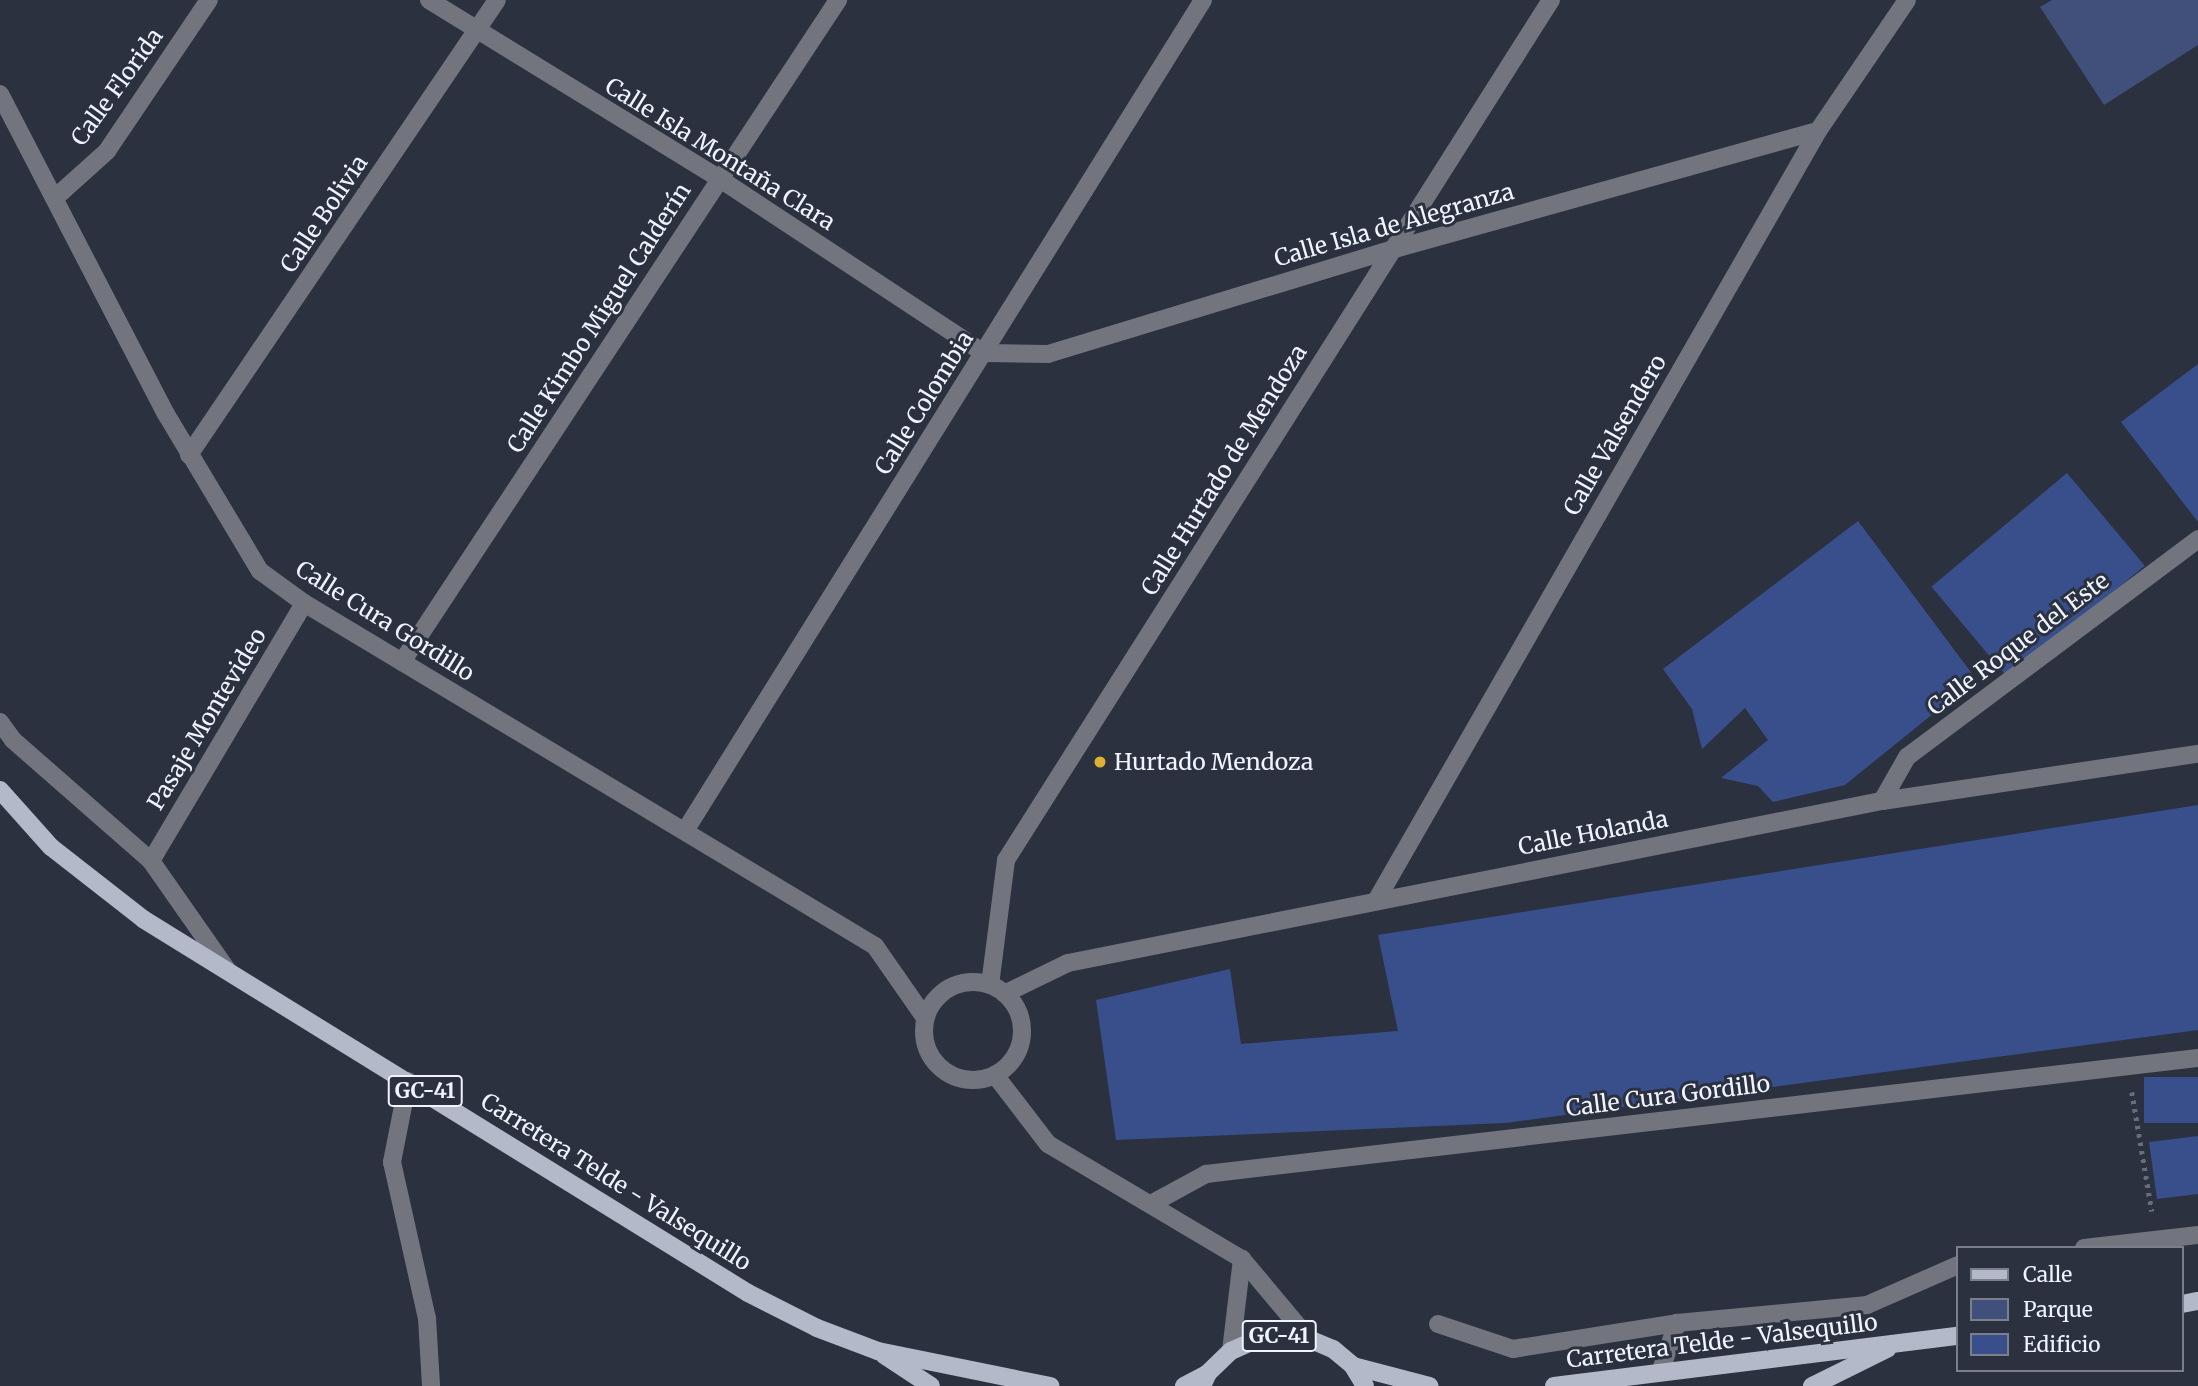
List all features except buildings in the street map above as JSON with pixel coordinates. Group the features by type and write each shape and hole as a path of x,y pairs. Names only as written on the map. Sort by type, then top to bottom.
{"main road":[{"name":"Carretera Telde - Valsequillo","path":"0,790 51,846 132,911 748,1293 817,1328 878,1351 1050,1386"},
{"name":"Carretera Telde - Valsequillo","path":"1554,1386 1661,1370 1956,1336"},
{"name":"GC-41","path":"1184,1386 1205,1380 1231,1351 1269,1338 1309,1339 1333,1349 1353,1366 1365,1386"},
{"name":"Carretera Telde - Valsequillo","path":"1812,1386 1896,1345"},
{"name":"Carretera Telde - Valsequillo","path":"878,1351 931,1386"},
{"name":"GC-41","path":"1353,1366 1429,1386"}],"street":[{"name":"Calle Florida","path":"57,197 107,150 209,0"},
{"name":"Calle Isla Montaña Clara","path":"429,0 476,33 720,179 984,354"},
{"name":"Calle Bolivia","path":"190,455 497,0"},
{"name":"Calle Kimbo Miguel Calderín","path":"402,662 838,0"},
{"name":"Calle Colombia","path":"685,831 1203,0"},
{"name":"Calle Hurtado de Mendoza","path":"998,989 1006,860 1551,0"},
{"name":"Calle Valsendero","path":"1376,901 1818,131 1906,0"},
{"name":"Calle Cura Gordillo","path":"0,94 57,197 190,455 261,571 304,603 875,946 925,1018"},
{"name":"Calle Isla de Alegranza","path":"984,354 1048,354 1391,250 1818,131"},
{"name":"Calle Roque del Este","path":"1882,801 1907,757 2198,539"},
{"name":"Pasaje Montevideo","path":"151,861 304,603"},
{"path":"0,722 13,740 151,861 226,968"},
{"name":"Calle Holanda","path":"998,989 1068,962 1882,801 2198,754"},
{"path":"966,982 998,989 1022,1021 1022,1039 1016,1055 995,1074 979,1080 957,1077 942,1070 928,1051 925,1018 936,998 950,987 966,982"},
{"name":"Calle Cura Gordillo","path":"1152,1204 1206,1174 2198,1058"},
{"path":"995,1074 1048,1144 1242,1259 1309,1339"},
{"path":"408,1081 392,1162 427,1318 431,1386"},
{"path":"2102,1246 2198,1235"},
{"path":"1231,1351 1242,1259"},
{"path":"1438,1324 1513,1349 1677,1323 1867,1305 1956,1266"},
{"path":"1661,1370 1677,1323"}],"path":[{"path":"2127,1067 2156,1240"}],"green space":[{"path":"2052,0 2198,0 2198,45 2104,105 2040,7"}],"place":[{"name":"Hurtado Mendoza","path":"1100,762"}]}
